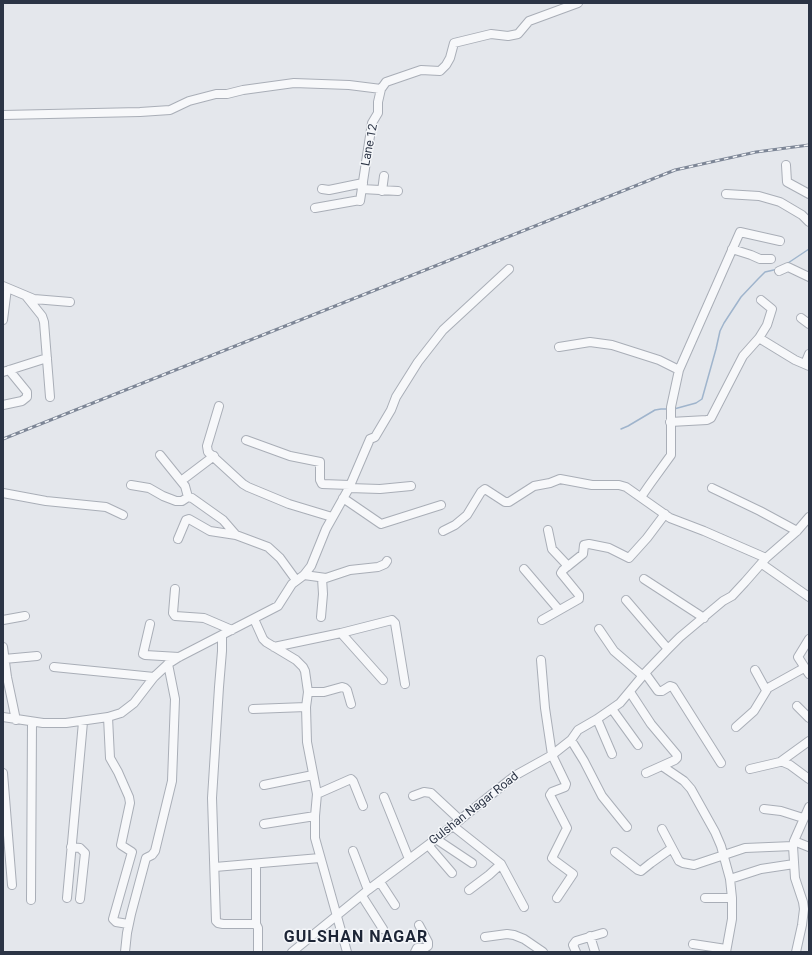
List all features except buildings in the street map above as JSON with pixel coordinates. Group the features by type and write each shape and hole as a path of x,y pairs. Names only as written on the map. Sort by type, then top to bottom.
{"street":[{"path":"3,115 170,110 189,101 216,94 227,94 243,90 294,83 349,85 381,89 386,82 409,73 421,70 440,71 450,58 454,43 492,34 508,36 518,34 529,21 578,3"},
{"name":"Lane 12","path":"315,208 360,200 372,124 378,113 378,102 381,89"},
{"path":"786,165 787,182 809,194"},
{"path":"382,191 384,176"},
{"path":"322,189 329,190 362,186 382,191 398,191"},
{"path":"726,194 759,196 780,202 802,215 809,222"},
{"path":"641,497 671,455 671,407 679,370 740,232 780,241"},
{"path":"732,249 760,259 771,259"},
{"path":"779,270 788,267 793,268 809,277"},
{"path":"3,717 52,724 83,722 121,713 131,706 154,676 168,664 222,634 278,606 283,600 289,587 311,566 323,535 350,486 370,439 375,437 391,410 396,397 418,362 443,330 509,269"},
{"path":"3,320 5,287 34,299 70,302"},
{"path":"26,296 42,316 44,322 50,396"},
{"path":"670,422 707,420 711,418 743,356 759,338 767,325 772,309 761,300"},
{"path":"801,318 809,324"},
{"path":"759,338 807,365 809,354"},
{"path":"559,347 590,342 612,345 659,360 679,370"},
{"path":"3,406 27,397 27,392 6,371 47,358"},
{"path":"219,406 207,450 248,487 289,504 332,517"},
{"path":"246,440 290,456 320,462 320,480 322,484 380,488 411,486"},
{"path":"160,455 186,488 188,497"},
{"path":"181,481 214,456"},
{"path":"443,531 455,525 467,515 485,488 505,502 509,502 534,486 550,483 560,479 592,485 619,485 626,487 665,514 764,561 809,597"},
{"path":"131,485 151,489 176,501 182,501 188,497"},
{"path":"712,488 797,531"},
{"path":"3,493 46,501 106,507 124,514"},
{"path":"188,497 192,498 223,520 236,535"},
{"path":"343,498 381,524 441,505"},
{"path":"542,620 577,600 579,597 562,574 563,570 583,554 584,545 589,544 609,548 629,558 647,538 665,514"},
{"name":"Gulshan Nagar Road","path":"292,952 516,775 552,756 571,740 578,730 612,709 630,692 644,674 680,637 732,596 764,561 797,531 809,517"},
{"path":"178,539 188,519 191,519 210,531 236,535 268,547 300,577 329,577 350,570 378,567 385,564 387,561"},
{"path":"548,530 552,549 568,566"},
{"path":"524,569 559,610"},
{"path":"321,617 323,594 322,578"},
{"path":"644,579 704,618"},
{"path":"175,589 173,613 175,616 204,618 232,630"},
{"path":"626,600 668,649"},
{"path":"3,620 25,616"},
{"path":"254,619 263,639 296,660 303,667 307,678 307,742 317,794 315,838 347,952"},
{"path":"274,647 341,633 389,620 394,621 405,684"},
{"path":"150,624 144,654 179,657"},
{"path":"599,628 614,651 644,674 658,691 662,692 670,686 673,687 721,763"},
{"path":"341,633 383,680"},
{"path":"222,634 212,798 216,921 223,924 256,924"},
{"path":"736,727 751,715 760,703 766,690 772,685 807,671 798,657 809,639"},
{"path":"3,648 16,720"},
{"path":"4,659 37,656"},
{"path":"541,660 545,708 552,756 566,784 563,788 551,793 550,796 567,828 552,858 572,874 557,898"},
{"path":"125,952 128,924 146,858 152,855 155,851 172,782 175,699 168,664"},
{"path":"54,667 154,676"},
{"path":"755,670 766,690"},
{"path":"308,692 324,692 342,687 347,690 351,704"},
{"path":"630,692 651,724 677,755 675,760 646,773"},
{"path":"797,706 809,718"},
{"path":"253,710 306,707"},
{"path":"612,709 638,746"},
{"path":"108,717 110,758 118,772 129,797 130,803 121,845 132,852 113,919 116,922 128,924"},
{"path":"597,719 612,754"},
{"path":"31,900 32,722"},
{"path":"67,898 83,722"},
{"path":"571,740 584,761 602,796 627,826"},
{"path":"750,769 780,762 809,741"},
{"path":"780,762 790,765 809,779"},
{"path":"662,766 684,781 695,794 717,837 730,879 732,919 726,951 693,944"},
{"path":"3,773 12,885"},
{"path":"264,785 313,775"},
{"path":"317,794 350,779 353,781 363,806"},
{"path":"413,796 424,792 431,793 460,820"},
{"path":"384,797 409,859"},
{"path":"796,952 806,903 796,881 794,844 803,818 809,807"},
{"path":"764,809 781,811 803,818"},
{"path":"264,824 315,816"},
{"path":"453,826 501,864 524,907"},
{"path":"662,829 680,862 694,865 738,850 752,847 794,844 809,847"},
{"path":"436,839 472,863"},
{"path":"428,845 452,873"},
{"path":"71,847 80,848 85,853 80,899"},
{"path":"616,852 641,871 672,848"},
{"path":"353,850 365,893 383,929"},
{"path":"215,867 320,858"},
{"path":"256,864 256,924 258,928 258,952"},
{"path":"469,890 501,864"},
{"path":"730,879 761,869 794,864"},
{"path":"380,882 395,905"},
{"path":"705,898 732,898"},
{"path":"415,952 417,948 425,948 428,946 428,942 418,925"},
{"path":"576,952 573,945 574,942 603,932"},
{"path":"485,937 514,935 524,939 543,952"},
{"path":"590,936 595,952"}],"waterway":[{"path":"788,263 809,249"},
{"path":"674,409 696,403 702,399 720,331 724,323 741,297 758,279 765,272 778,269"},
{"path":"621,429 655,410 669,409"}],"railway":[{"path":"3,439 675,170 756,152 809,145"}],"district":[{"name":"GULSHAN NAGAR","path":"356,938"}]}
